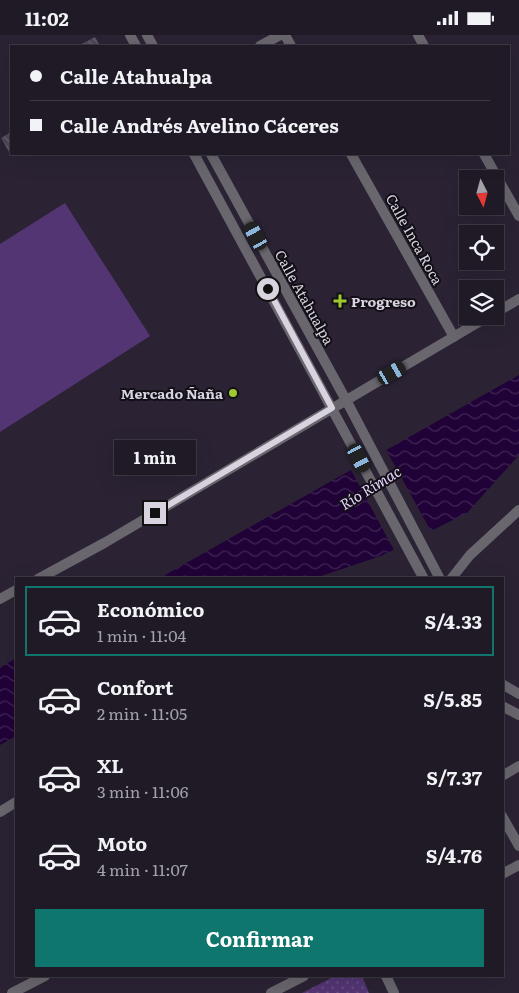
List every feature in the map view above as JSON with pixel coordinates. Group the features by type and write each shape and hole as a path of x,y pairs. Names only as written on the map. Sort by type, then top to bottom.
{"street":[{"path":"262,45 280,35"},
{"name":"Calle Atahualpa","path":"195,155 423,576"},
{"name":"Calle Atahualpa","path":"213,155 346,400 439,577"},
{"name":"Calle Inca Roca","path":"352,155 454,337"},
{"path":"485,155 519,216"},
{"path":"504,308 519,299"},
{"path":"42,577 106,542 474,325"},
{"path":"453,577 470,555 519,510"},
{"path":"0,599 15,591"},
{"path":"504,686 519,694"},
{"path":"504,707 519,715"},
{"path":"504,775 519,766"},
{"path":"0,812 15,803"},
{"path":"504,820 519,846"},
{"path":"504,873 519,865"},
{"path":"12,993 43,977"},
{"path":"386,977 394,993"},
{"path":"271,993 291,979"}],"shaded area":[{"path":"65,203 150,336 0,432 0,244"},
{"path":"333,977 362,977 369,993 302,993"}],"water":[{"name":"Río Rímac","path":"519,375 519,455 467,513 381,556 318,577 162,577"},
{"path":"15,659 15,737 0,745 0,668"}],"pier":[{"path":"385,448 432,533 395,552 350,468"}],"building":[{"path":"95,37 99,45 80,45"},
{"path":"10,133 9,152 1,138"}],"place":[{"name":"Progreso","path":"340,301"},
{"name":"Mercado Ñaña","path":"233,393"}],"route":[{"path":"155,513 332,408 268,289"}]}
